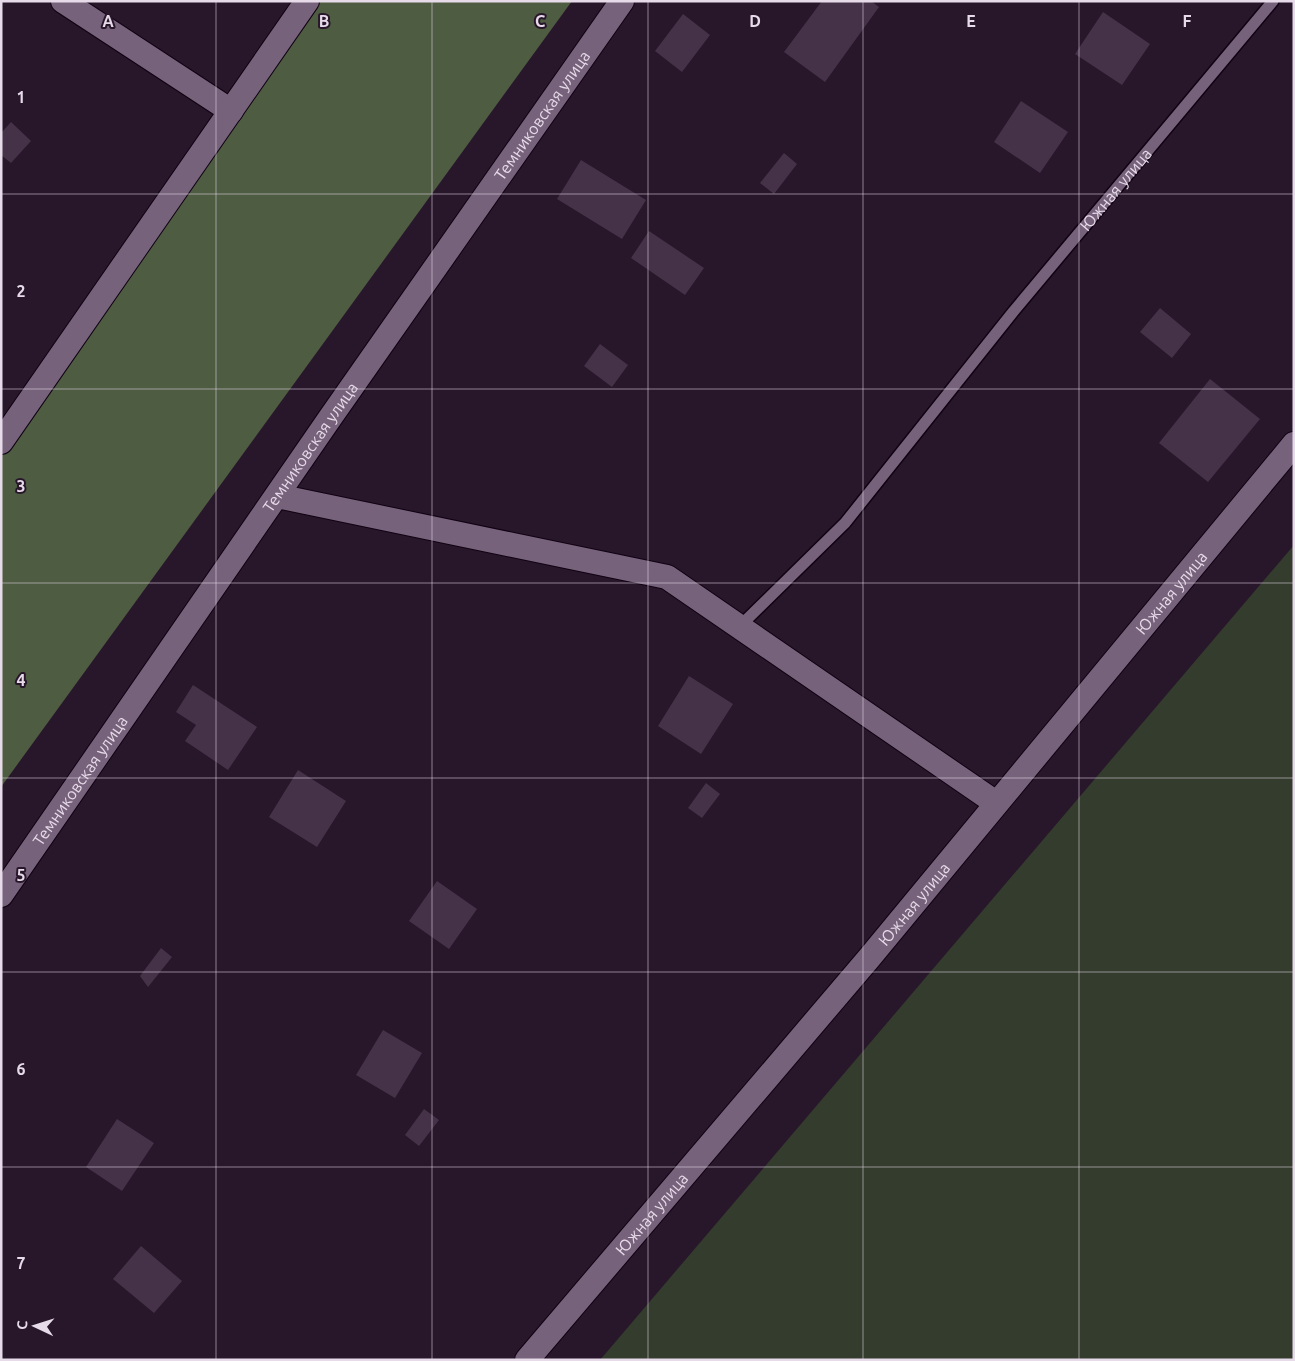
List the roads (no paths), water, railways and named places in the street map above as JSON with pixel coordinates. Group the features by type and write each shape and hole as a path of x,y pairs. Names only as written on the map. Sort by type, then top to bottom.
{"street":[{"path":"63,1 231,111"},
{"path":"1,442 307,1"},
{"name":"Темниковская улица","path":"1,895 276,496 622,1"},
{"name":"Южная улица","path":"527,1360 870,956 1294,444"},
{"path":"276,496 667,577 996,803"}],"lane":[{"name":"Южная улица","path":"739,627 845,523 1013,312 1274,1"}]}
